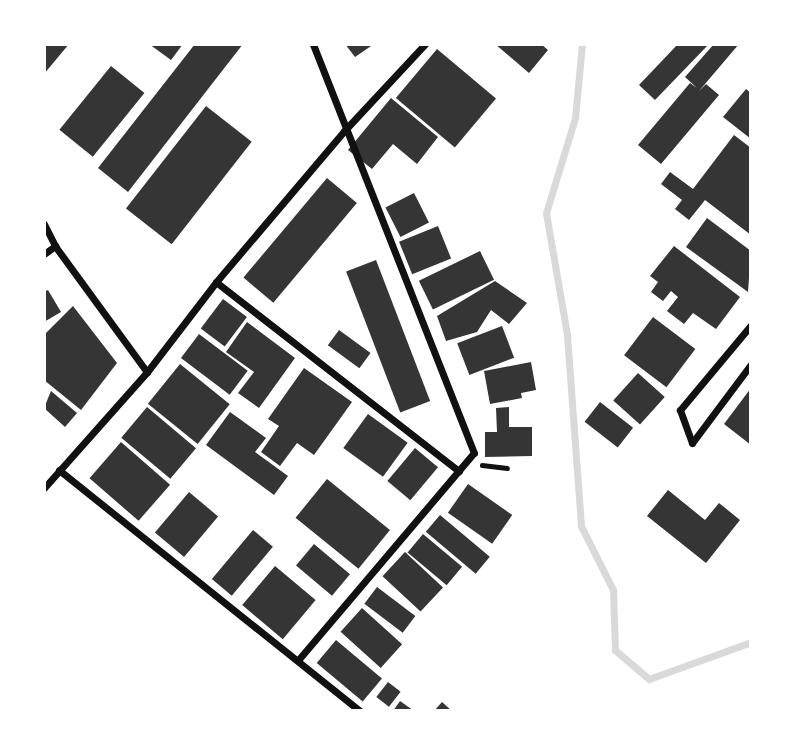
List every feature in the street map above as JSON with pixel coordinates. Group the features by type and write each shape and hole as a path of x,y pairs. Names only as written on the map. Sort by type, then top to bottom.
{"street":[{"path":"299,659 467,464 474,449 344,131 313,44"},
{"path":"44,488 147,372 216,282 344,131 425,44"},
{"path":"44,224 55,246 147,372"},
{"path":"44,254 55,246"},
{"path":"216,282 459,471"},
{"path":"751,325 680,410 692,443 751,364"},
{"path":"59,470 299,659 360,711"}],"path":[{"path":"467,464 507,468"}],"building":[{"path":"44,44 69,44 44,74"},
{"path":"149,44 183,44 171,60"},
{"path":"195,44 243,44 128,192 98,168"},
{"path":"345,44 374,44 355,57"},
{"path":"495,44 541,44 548,50 529,73"},
{"path":"678,44 709,44 655,100 639,85"},
{"path":"714,44 739,44 699,91 706,84 719,95 661,164 638,145 690,83 697,88 685,77"},
{"path":"437,49 496,98 455,148 396,98"},
{"path":"111,66 144,93 93,157 59,130"},
{"path":"746,89 751,93 751,139 723,117"},
{"path":"391,98 438,137 417,164 393,144 372,169 348,150"},
{"path":"206,106 252,142 172,244 126,208"},
{"path":"734,135 751,148 751,235 705,200 689,220 675,209 682,200 661,184 670,172 693,189"},
{"path":"327,178 357,203 273,303 243,278"},
{"path":"414,193 429,222 400,237 385,208"},
{"path":"707,218 751,251 748,292 686,247"},
{"path":"438,226 451,258 412,274 399,242"},
{"path":"674,246 740,297 716,329 693,313 684,324 667,311 678,297 671,291 663,301 651,292 658,282 650,276"},
{"path":"480,251 494,280 433,310 419,281"},
{"path":"376,260 430,401 400,412 346,271"},
{"path":"495,281 527,303 509,324 491,310 477,332 446,341 437,316"},
{"path":"48,290 61,312 44,322 44,292"},
{"path":"223,299 247,317 225,347 201,329"},
{"path":"73,306 117,363 81,410 44,380 44,335"},
{"path":"653,317 695,349 666,387 624,355"},
{"path":"247,322 295,358 259,408 238,393 254,372 226,352"},
{"path":"502,326 514,358 469,375 457,343"},
{"path":"339,330 371,353 359,368 328,345"},
{"path":"199,334 248,371 230,395 181,358"},
{"path":"531,362 536,390 521,393 522,398 490,404 484,371"},
{"path":"180,364 230,404 198,444 148,404"},
{"path":"304,368 352,402 314,455 297,443 280,466 261,452 279,426 268,419"},
{"path":"638,373 665,397 640,425 613,400"},
{"path":"751,388 751,445 724,424"},
{"path":"51,391 77,413 65,427 44,408"},
{"path":"600,402 633,428 618,448 585,422"},
{"path":"147,407 196,448 170,479 121,438"},
{"path":"509,407 509,427 532,427 532,456 485,457 485,432 497,432 496,408"},
{"path":"230,412 266,438 255,452 288,476 274,495 206,445"},
{"path":"368,414 408,443 383,477 343,448"},
{"path":"121,442 170,485 139,521 90,478"},
{"path":"415,448 438,467 410,500 387,481"},
{"path":"327,479 390,530 358,569 296,518"},
{"path":"468,484 512,515 492,544 448,513"},
{"path":"668,490 705,520 719,503 740,520 706,563 647,516"},
{"path":"189,492 218,516 184,557 155,533"},
{"path":"440,515 490,557 476,574 426,532"},
{"path":"253,530 273,547 232,596 212,579"},
{"path":"423,534 462,567 447,585 408,552"},
{"path":"314,544 350,574 332,596 296,565"},
{"path":"405,552 443,587 421,612 382,576"},
{"path":"275,566 316,600 283,639 242,605"},
{"path":"377,587 415,616 403,633 364,604"},
{"path":"362,608 402,644 381,668 341,632"},
{"path":"336,640 382,679 363,702 317,663"},
{"path":"388,682 401,692 389,707 376,697"},
{"path":"400,701 414,711 393,711"},
{"path":"442,702 452,711 434,711"}],"waterway":[{"path":"582,44 575,118 546,213 567,335 581,526 613,590 615,650 649,679 751,642"}]}
